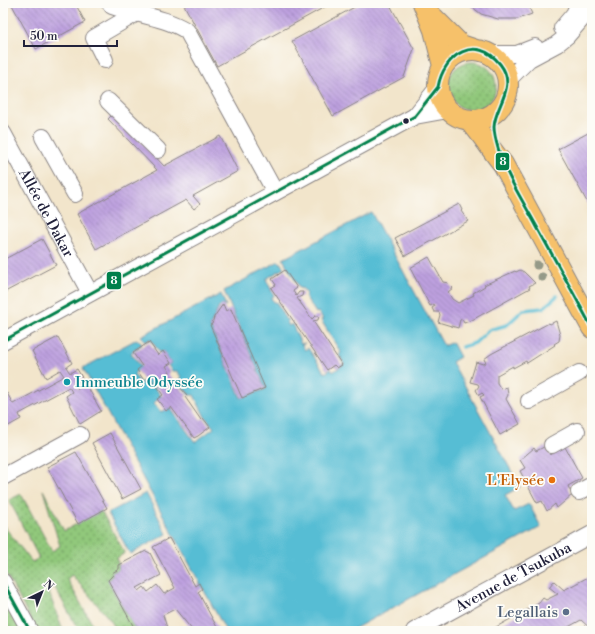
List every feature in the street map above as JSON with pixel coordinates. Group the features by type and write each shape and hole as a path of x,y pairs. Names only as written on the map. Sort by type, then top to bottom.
{"main road":[{"path":"425,7 449,35 461,45 482,52 501,65 507,81 506,97 497,110 484,118 469,120 456,116 448,110 441,99 438,80 443,66 457,54 482,52"},
{"path":"425,7 443,66"},
{"path":"497,110 494,134 503,164"},
{"path":"469,120 483,135 493,152 503,164 592,328"}],"street":[{"path":"110,3 112,6 176,25 187,31 275,192"},
{"path":"482,52 517,54 535,48 554,35 587,6"},
{"path":"507,81 529,59 557,44 567,36 587,6"},
{"path":"105,60 94,38 135,14"},
{"path":"415,116 438,87"},
{"path":"108,101 158,150"},
{"path":"3,341 415,116 448,110"},
{"name":"Allée de Dakar","path":"3,133 90,293"},
{"path":"43,137 75,194"},
{"path":"529,401 579,373"},
{"path":"552,445 577,431"},
{"path":"3,477 80,435"},
{"name":"Avenue de Tsukuba","path":"414,631 592,534"},
{"path":"3,582 30,631"}],"green space":[{"path":"472,62 481,64 489,69 494,77 496,86 494,95 489,103 481,108 472,110 463,108 455,103 450,95 448,86 450,77 455,69 463,64"},
{"path":"43,490 64,531 101,511 125,553 117,558 119,569 112,573 113,575 108,580 136,631 117,631 111,621 72,575 67,579 96,631 79,631 54,586 48,590 63,631 37,631 3,568 3,525 32,562 39,558 9,500 21,494 52,551 60,546"},
{"path":"3,594 23,631 3,631"}],"water":[{"path":"371,212 444,346 452,342 460,357 452,362 520,487 505,495 514,511 529,504 541,527 350,631 226,631 83,368 137,339 142,344 131,353 141,367 134,374 140,383 149,379 161,396 154,403 161,412 170,408 195,442 214,428 205,417 194,395 189,395 180,383 181,377 177,371 172,371 168,365 171,363 163,351 160,353 150,339 145,342 141,336 221,294 226,306 223,304 219,307 210,326 241,398 266,389 224,291 279,261 284,268 266,279 274,296 271,298 274,302 276,302 286,320 289,319 287,322 289,326 292,324 301,344 305,343 302,345 305,350 308,348 325,373 331,369 333,372 344,364 339,355 341,353 321,320 323,319 318,312 316,313 305,296 307,294 302,288 300,289 283,259"},
{"path":"146,493 167,534 130,554 108,513"}],"building":[{"path":"11,3 75,3 85,22 36,49"},
{"path":"183,3 332,3 217,66"},
{"path":"362,3 389,3 414,49 404,77 333,116 292,41"},
{"path":"467,3 527,3 532,14 518,19 498,19 481,14"},
{"path":"114,113 164,166 220,136 238,171 193,196 200,204 194,209 186,200 96,249 77,214 157,170 108,119"},
{"path":"588,133 592,141 592,211 558,149"},
{"path":"459,204 462,210 461,211 468,221 405,256 395,238"},
{"path":"42,239 56,265 3,293 3,260"},
{"path":"429,257 443,282 448,283 453,288 448,292 452,299 458,303 474,295 473,293 485,286 484,285 515,271 520,270 524,272 535,283 529,286 530,288 472,320 464,323 462,319 460,320 458,328 438,322 440,315 439,312 434,312 432,308 435,306 434,304 430,306 410,268"},
{"path":"285,270 297,288 293,291 296,296 299,292 303,292 302,296 297,298 312,319 315,316 319,316 318,320 313,321 342,365 337,368 334,365 327,370 271,288 276,285 272,279"},
{"path":"223,304 226,311 231,309 265,388 242,398 210,325"},
{"path":"556,321 560,335 559,341 554,344 555,345 527,363 526,361 513,368 513,366 497,375 497,383 501,389 507,387 508,395 506,399 520,424 500,435 480,397 484,395 482,393 479,395 476,390 479,386 478,384 470,382 476,362 483,364 486,363 484,359 491,354 549,323 550,324"},
{"name":"Immeuble Odyssée","path":"58,337 72,363 66,367 70,373 77,369 83,379 75,384 78,389 86,384 101,411 80,424 66,396 72,392 69,387 19,414 21,419 3,429 3,396 7,393 13,404 64,376 60,370 46,378 32,351"},
{"path":"149,342 158,355 163,351 171,363 166,366 170,372 168,374 187,395 185,397 201,420 203,418 210,427 194,438 171,407 166,411 157,399 163,395 151,378 145,382 137,370 142,366 133,353"},
{"path":"110,433 141,489 122,499 92,443"},
{"name":"L'Elysée","path":"546,446 550,455 565,447 582,478 568,486 572,495 557,508 555,504 547,511 542,501 537,503 520,471 525,468 520,460 534,448 536,451"},
{"path":"76,452 107,508 78,524 47,467"},
{"path":"169,538 195,586 199,583 202,589 198,592 219,631 193,631 175,609 163,615 168,631 136,631 108,580 113,575 112,573 119,569 119,565 146,551 150,553 161,575 137,588 139,591 144,587 148,592 157,585 164,594 175,588 153,547"},
{"path":"592,575 592,614 590,615 592,617 592,630 581,620 561,631 489,631 539,603 543,598 546,600 558,594 549,587 554,581 564,590"}],"waterway":[{"path":"462,347 475,343 489,330 507,325 523,310 543,308 557,296"}],"transit line":[{"name":"8","path":"438,87 441,75 447,65 454,57 462,52 471,49 481,50 491,55 500,64 505,72 507,80 504,96 495,119 494,127 501,158 515,188 592,328"},
{"name":"8","path":"3,341 415,116 438,87"},
{"name":"8","path":"3,582 30,631"}],"place":[{"name":"Immeuble Odyssée","path":"67,382"},
{"name":"L'Elysée","path":"552,480"},
{"name":"Legallais","path":"566,612"}]}
